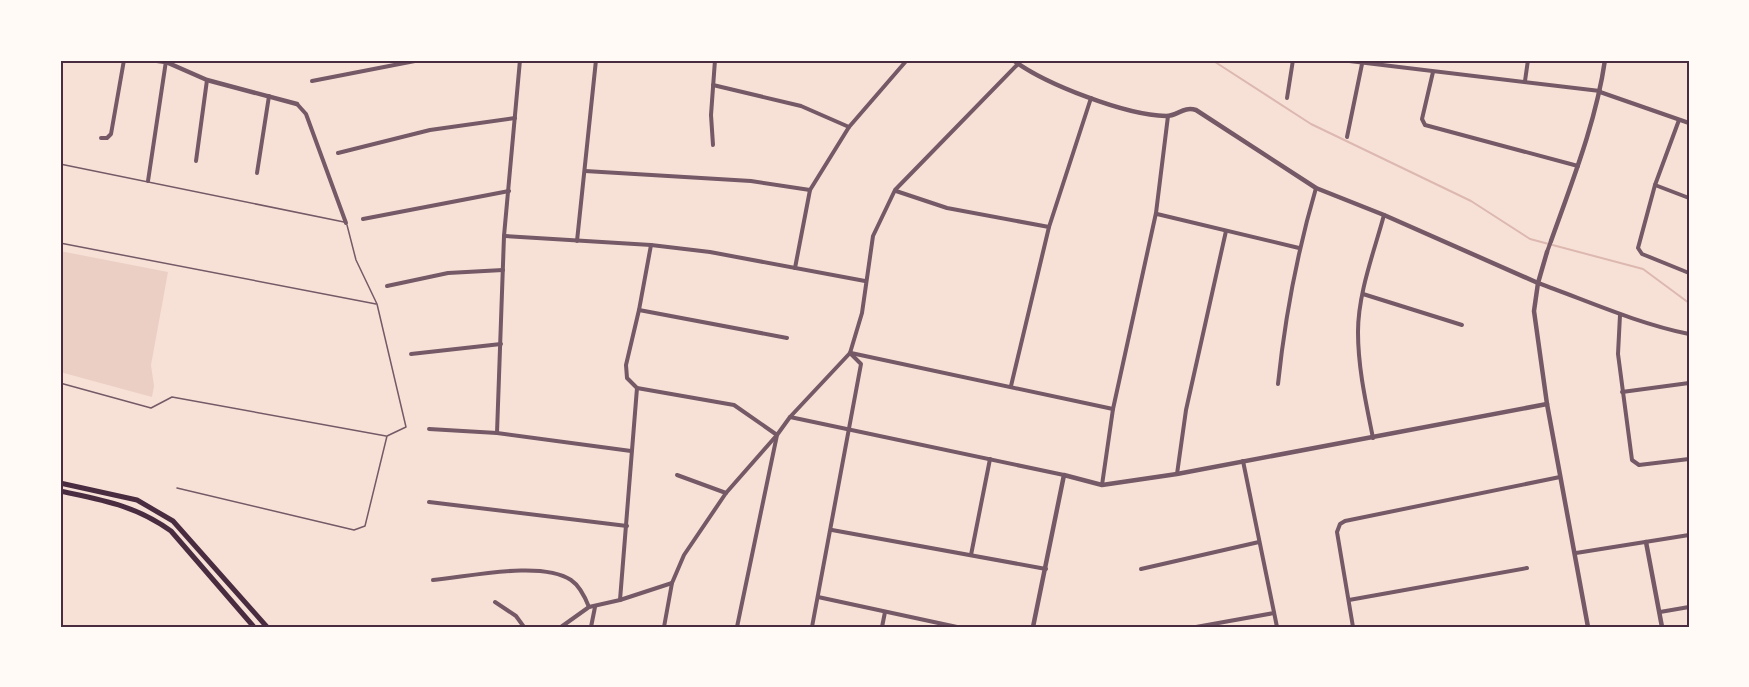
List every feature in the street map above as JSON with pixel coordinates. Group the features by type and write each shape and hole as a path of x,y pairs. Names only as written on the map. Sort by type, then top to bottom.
{"main road":[{"path":"60,483 137,500 173,521 267,627"},
{"path":"60,491 116,503 139,510 156,520 171,531 254,627"}],"street":[{"path":"101,138 107,138 111,134 124,60"},
{"path":"152,60 166,61 207,80 297,104 306,114 346,223"},
{"path":"312,81 420,60"},
{"path":"497,433 504,236 510,190 520,60"},
{"path":"577,241 596,60"},
{"path":"713,145 711,115 715,60"},
{"path":"795,268 810,190 849,127 907,60"},
{"path":"1013,60 1091,98 1131,110 1168,116 1183,109 1197,110 1316,188 1384,215 1538,283 1620,315 1689,334"},
{"path":"1287,98 1293,60"},
{"path":"1341,60 1600,92 1689,123"},
{"path":"1525,81 1528,60"},
{"path":"1587,627 1576,553 1547,404 1534,311 1546,252 1578,166 1600,92 1605,60"},
{"path":"148,181 166,61"},
{"path":"664,627 672,583 684,555 726,493 790,417 850,353 862,313 873,236 895,190 1018,64"},
{"path":"1347,137 1362,64"},
{"path":"1433,72 1422,119 1425,125 1578,166"},
{"path":"195,161 207,80"},
{"path":"713,85 801,106 849,127"},
{"path":"257,173 269,96"},
{"path":"1011,386 1049,227 1091,98"},
{"path":"1102,485 1113,409 1156,213 1168,116"},
{"path":"338,153 430,130 515,118"},
{"path":"1679,120 1655,185 1638,248 1642,254 1689,273"},
{"path":"585,171 751,181 810,190"},
{"path":"1655,185 1689,198"},
{"path":"1278,384 1284,317 1299,248 1316,188"},
{"path":"363,219 510,190"},
{"path":"895,190 947,208 1049,227"},
{"path":"1156,213 1299,248"},
{"path":"1373,438 1362,384 1358,331 1363,294 1384,215"},
{"path":"1177,474 1186,410 1226,231"},
{"path":"504,236 651,245 710,252 865,281"},
{"path":"651,245 626,365 627,378 637,388 734,405 777,435"},
{"path":"387,286 448,273 503,270"},
{"path":"1363,294 1462,325"},
{"path":"639,310 787,338"},
{"path":"1620,315 1618,354 1632,460 1639,465 1689,459"},
{"path":"411,354 501,344"},
{"path":"850,353 1113,409"},
{"path":"812,627 851,429 861,364 850,353"},
{"path":"1622,392 1689,383"},
{"path":"620,600 637,388"},
{"path":"790,417 1102,485 1177,474 1547,404"},
{"path":"429,429 497,433 631,452"},
{"path":"737,627 777,435"},
{"path":"971,555 990,459"},
{"path":"1243,461 1277,627"},
{"path":"677,475 726,493"},
{"path":"1033,627 1047,569 1064,475"},
{"path":"1353,627 1337,532 1340,524 1345,521 1560,477"},
{"path":"429,501 627,526"},
{"path":"832,530 1047,569"},
{"path":"1576,553 1689,535"},
{"path":"1141,569 1259,542"},
{"path":"1646,542 1662,627"},
{"path":"1349,600 1527,567"},
{"path":"433,580 541,570 570,580 584,593 589,607"},
{"path":"561,627 589,607 620,600 672,583"},
{"path":"818,597 956,627"},
{"path":"495,602 516,616 524,627"},
{"path":"591,627 595,607"},
{"path":"1660,612 1689,607"},
{"path":"882,627 885,612"},
{"path":"1196,627 1274,613"}],"lane":[{"path":"60,164 346,223 356,260 377,304 406,427 387,436 172,397 151,408 60,382"},
{"path":"60,243 377,304"},
{"path":"177,488 360,530 365,526 387,436"}],"shaded area":[{"path":"60,251 168,272 151,365 154,386 152,397 60,372"}],"waterway":[{"path":"1212,60 1311,124 1471,201 1530,239 1643,269 1689,303"}]}
